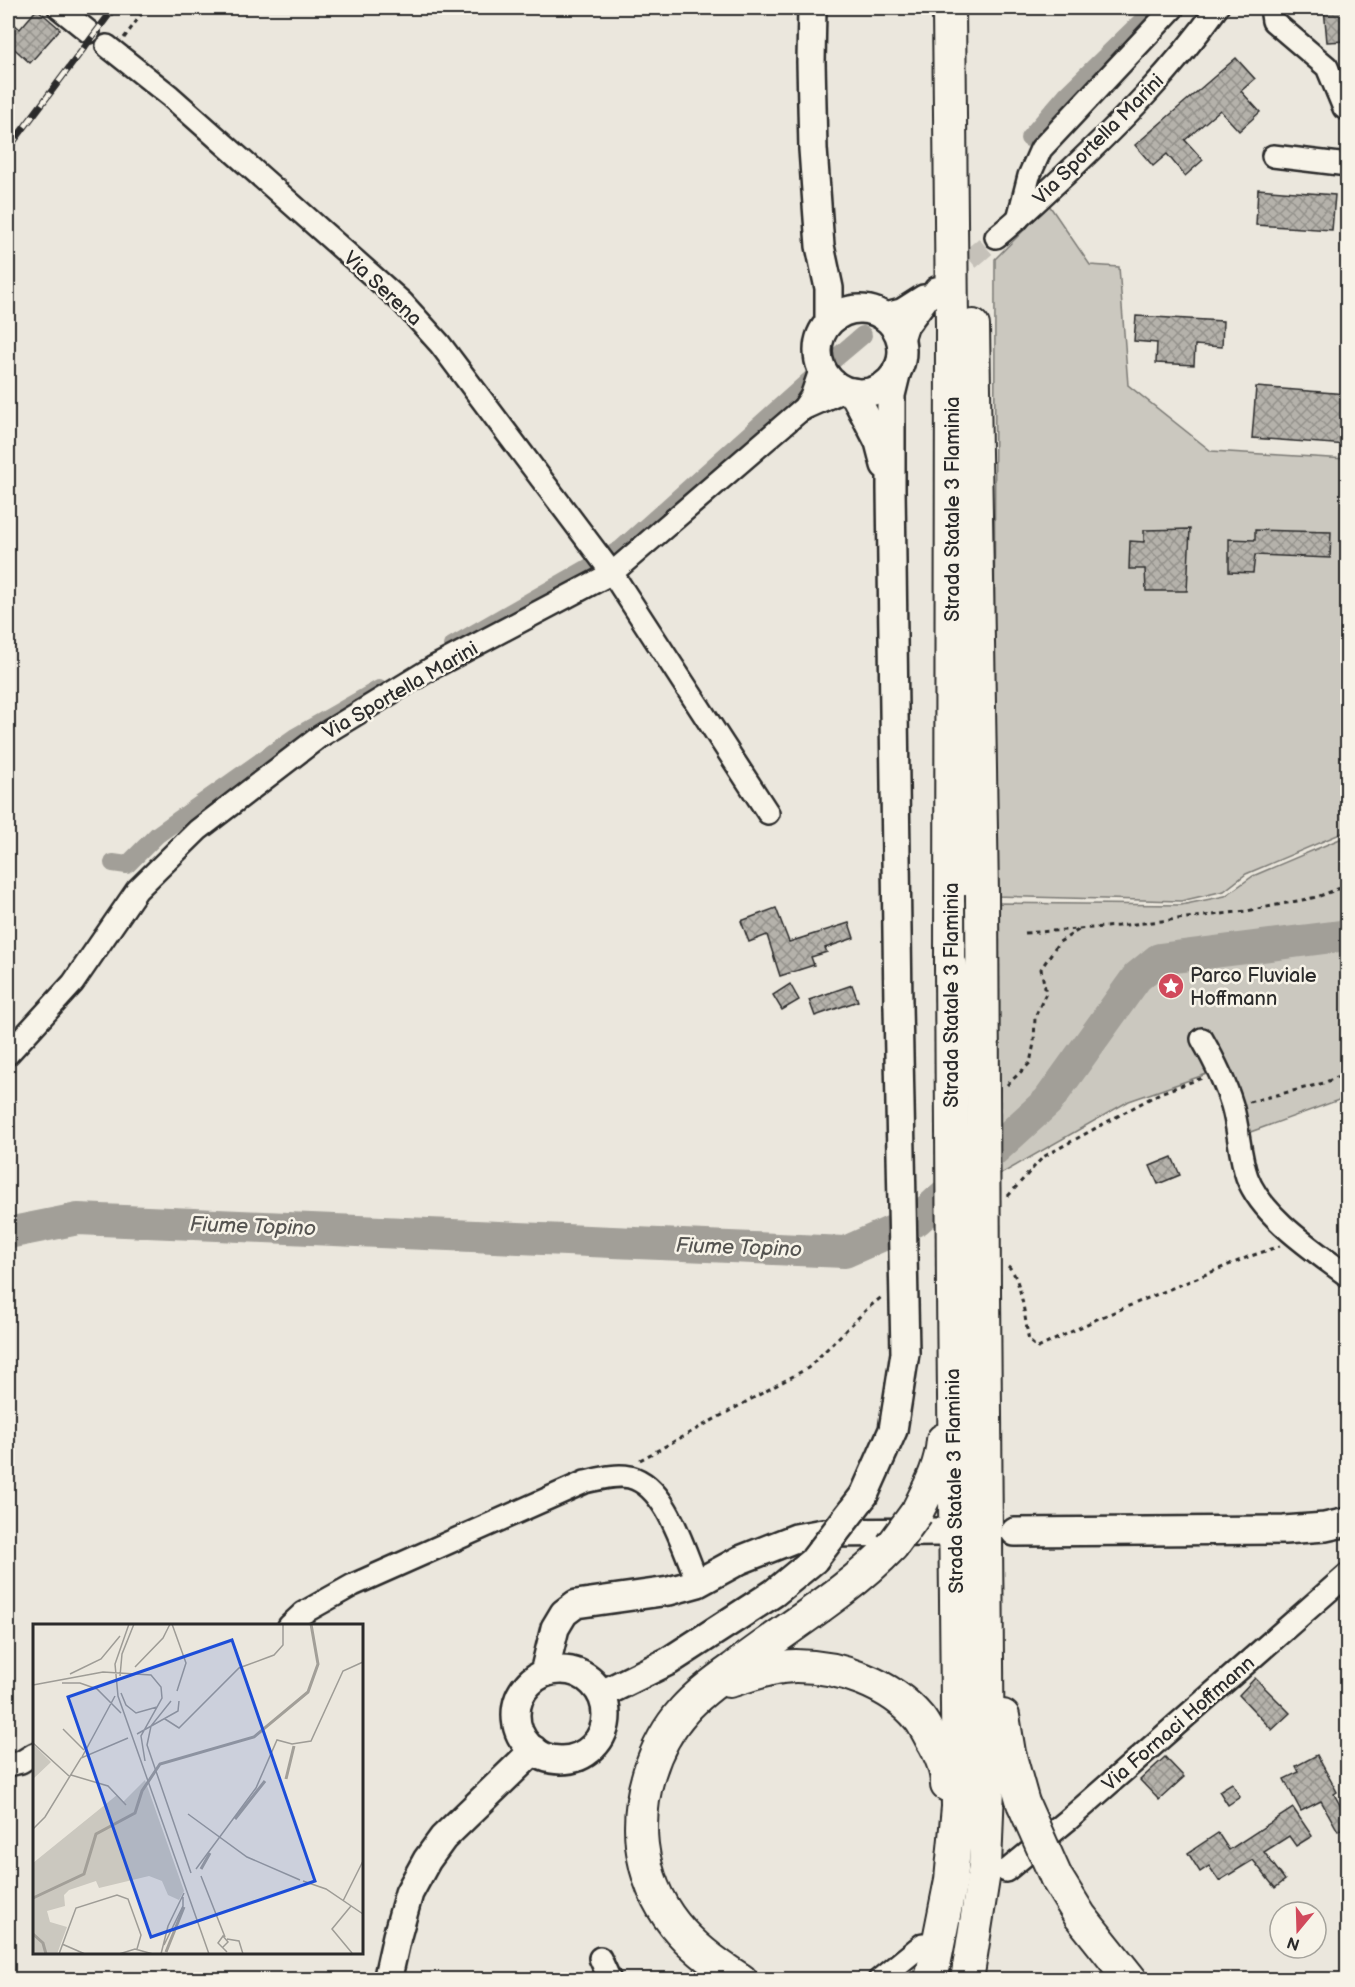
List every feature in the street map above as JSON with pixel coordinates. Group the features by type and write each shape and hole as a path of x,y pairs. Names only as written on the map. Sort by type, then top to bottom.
{"highway":[{"name":"Strada Statale 3 Flaminia","path":"931,1980 951,1880 958,1807 951,966 952,326 949,8"},
{"name":"Strada Statale 3 Flaminia","path":"967,1980 985,1866 988,1787 982,895 968,8"},
{"path":"741,1980 710,1960 683,1936 662,1907 645,1865 642,1844 640,1824 647,1777 663,1740 684,1710 708,1688 874,1564 917,1512 936,1475 942,1453 945,1424 945,1362 953,1303"},
{"path":"984,1303 992,1358 1000,1696 1009,1753 1023,1803 1056,1877 1080,1916 1131,1980"},
{"path":"708,1688 770,1669 796,1666 831,1670 861,1679 895,1695 919,1718 938,1749 947,1778 946,1852 951,1880"}],"main road":[{"path":"812,8 813,149 820,246 829,288 830,322"},
{"path":"602,1694 669,1661 774,1593 814,1560 864,1495 893,1430 905,1353 891,489 891,395 899,358 898,334 891,323 850,293 820,246"},
{"path":"877,313 860,309 838,315 822,332 818,344 818,356 827,378 850,391 879,442 891,489"},
{"name":"Via Sportella Marini","path":"850,391 866,392 889,381 899,358"},
{"path":"1015,1532 1284,1530 1326,1527 1347,1522"},
{"path":"544,1673 555,1628 564,1613 576,1604 669,1591 698,1583 740,1560 796,1538 823,1533 940,1532"},
{"path":"575,1672 570,1653 570,1637 576,1622 584,1612 600,1600"},
{"path":"560,1670 575,1672 586,1677 602,1694 606,1709 606,1724 600,1738 590,1750 577,1757 562,1760 547,1757 534,1750 524,1740 516,1715 518,1702 524,1690 544,1673 560,1670"},
{"path":"390,1980 389,1972 409,1893 427,1860 443,1838 534,1750"}],"street":[{"path":"59,8 89,32"},
{"path":"1018,219 1029,176 1041,149 1173,8"},
{"name":"Via Sportella Marini","path":"996,237 1119,125 1159,81 1216,8"},
{"path":"1271,8 1273,21 1327,67 1344,108"},
{"name":"Via Serena","path":"110,49 170,96 402,302 440,344 611,573 768,813"},
{"path":"1273,156 1347,165"},
{"path":"877,313 901,310 936,288 906,327 899,358"},
{"path":"801,410 811,397 821,368"},
{"name":"Via Sportella Marini","path":"8,1053 73,983 137,890 198,830 319,737 432,668 611,573 801,410 850,391"},
{"path":"1202,1039 1217,1065 1230,1099 1248,1178 1267,1207 1285,1228 1347,1276"},
{"path":"291,1624 303,1613 353,1585 585,1482 611,1476 629,1477 646,1483 666,1506 698,1583"},
{"name":"Via Fornaci Hoffmann","path":"1006,1871 1068,1820 1347,1574"},
{"path":"8,1765 21,1762 33,1755"},
{"path":"879,1980 923,1944"},
{"path":"600,1958 610,1980"}],"path":[{"path":"110,49 146,8"},
{"path":"1024,933 1247,910 1317,897 1347,885"},
{"path":"1001,1090 1030,1063 1034,1043 1035,1017 1046,993 1041,969 1058,943 1082,928"},
{"path":"1007,1197 1043,1157 1160,1093 1204,1077 1230,1099 1324,1083 1347,1072"},
{"path":"1006,1264 1013,1269 1029,1341 1038,1348 1097,1319 1248,1257 1300,1240"},
{"path":"629,1477 639,1460 808,1368 885,1294"}],"shaded area":[{"path":"1049,205 1090,265 1119,267 1128,385 1211,451 1347,459 1347,831 1246,874 1224,891 1181,901 994,896 995,259"},
{"name":"Parco Fluviale Hoffmann","path":"1347,836 1347,1097 1245,1134 1224,1068 1129,1101 1001,1174 993,903 1181,905 1225,896 1253,876"}],"building":[{"path":"1324,8 1347,8 1347,41 1327,42"},
{"path":"37,9 60,29 30,63 8,43 8,30 13,23 20,29"},
{"path":"1236,58 1255,79 1241,91 1260,112 1239,131 1220,110 1185,140 1203,160 1185,176 1167,154 1153,166 1135,145"},
{"path":"1258,189 1335,195 1332,230 1256,225"},
{"path":"1136,316 1223,321 1222,347 1195,345 1194,365 1156,363 1157,343 1134,341"},
{"path":"1256,387 1347,394 1347,445 1252,438"},
{"path":"1190,529 1187,591 1146,591 1145,569 1129,569 1130,541 1144,542 1144,530"},
{"path":"1255,530 1331,532 1330,558 1255,555 1253,573 1229,572 1229,539 1255,540"},
{"path":"776,908 789,942 849,923 854,938 825,948 827,952 811,957 814,965 780,976 767,935 749,942 741,921"},
{"path":"790,984 799,1000 782,1010 773,995"},
{"path":"852,985 858,1001 815,1016 809,1000"},
{"path":"1172,1157 1180,1175 1158,1184 1150,1166"},
{"path":"1255,1678 1290,1713 1272,1730 1239,1695"},
{"path":"1317,1755 1337,1792 1334,1794 1347,1818 1347,1826 1338,1831 1321,1801 1301,1811 1284,1779 1299,1772 1296,1766"},
{"path":"1165,1757 1184,1777 1159,1800 1140,1780"},
{"path":"1232,1783 1240,1797 1228,1805 1219,1791"},
{"path":"1293,1808 1312,1836 1296,1846 1289,1836 1264,1852 1285,1880 1275,1888 1253,1860 1219,1881 1209,1866 1200,1872 1188,1853 1218,1833 1229,1850"}],"waterway":[{"path":"1029,138 1066,95 1155,8"},
{"path":"831,362 863,335"},
{"path":"452,646 621,549 811,379"},
{"path":"113,863 127,865 157,835 295,737 379,689"},
{"name":"Fiume Topino","path":"8,1233 78,1219 845,1252 917,1220 1048,1101 1137,977 1159,959 1348,935"}],"tunnel":[{"path":"946,280 996,237"}],"railway":[{"path":"8,149 114,8"}],"place":[{"name":"Parco Fluviale Hoffmann","path":"1171,986"}]}
